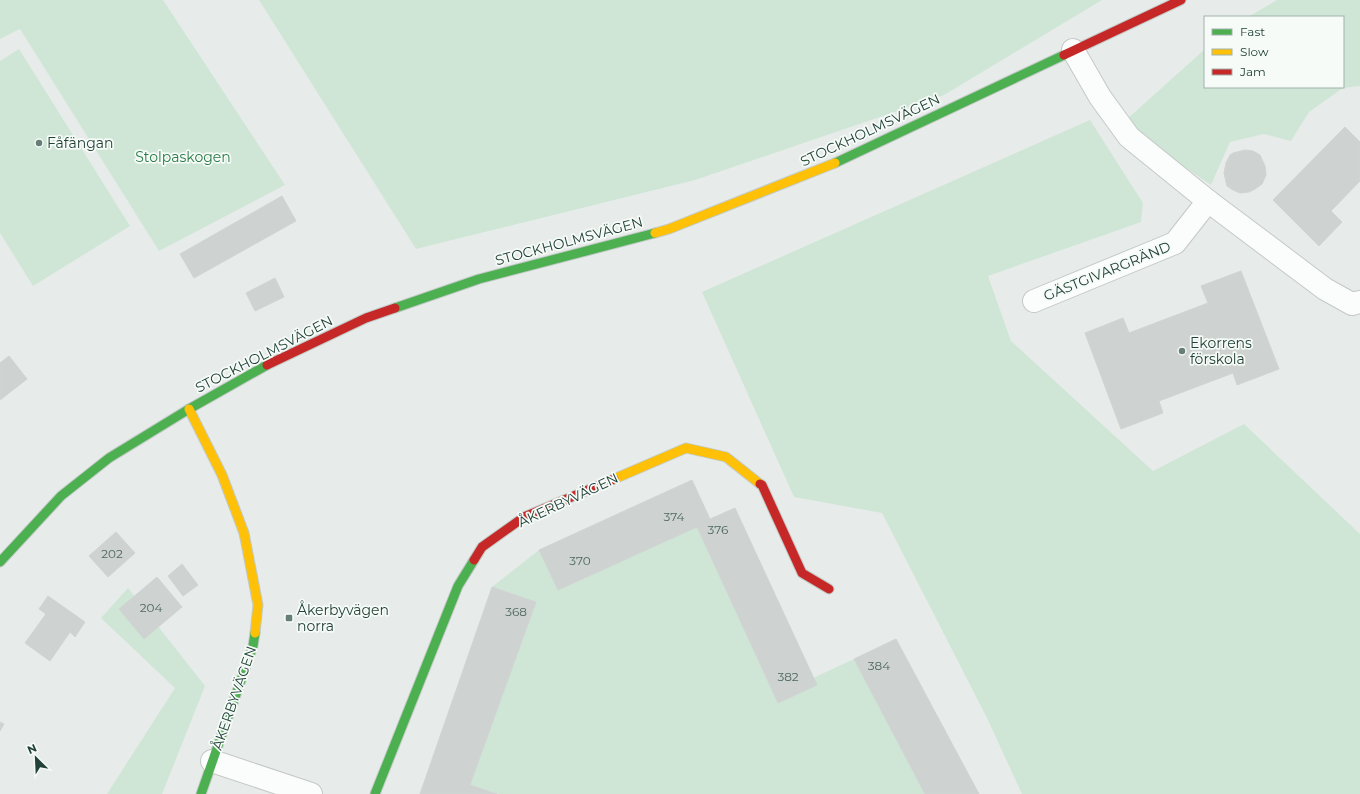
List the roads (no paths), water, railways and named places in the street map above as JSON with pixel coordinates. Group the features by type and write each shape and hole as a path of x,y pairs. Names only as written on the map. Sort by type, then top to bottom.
{"main road":[{"name":"STOCKHOLMSVÄGEN","path":"0,562 61,496 109,458 189,409 266,366 366,318 479,279 669,229 834,164 1181,0"},
{"name":"ÅKERBYVÄGEN","path":"189,409 222,475 244,533 258,605 254,646 201,794"},
{"name":"ÅKERBYVÄGEN","path":"375,794 458,586 482,547 524,517 686,448 726,457 762,485 802,573 829,589"}],"street":[{"path":"1073,50 1100,97 1129,137 1208,201 1325,289 1352,304 1360,302"},
{"name":"GÄSTGIVARGRÄND","path":"1034,301 1175,243 1208,201"},
{"name":"ÅKERBYVÄGEN","path":"212,761 311,794"}],"place":[{"name":"Fåfängan","path":"39,143"},
{"name":"Ekorrens förskola","path":"1182,351"},
{"name":"Åkerbyvägen norra","path":"289,618"}],"park label":[{"name":"Stolpaskogen","path":"183,157"}]}
